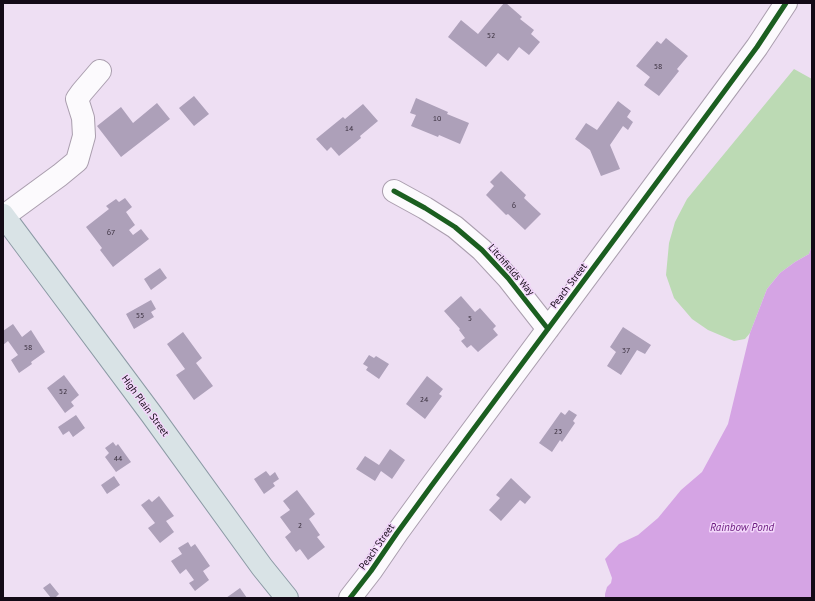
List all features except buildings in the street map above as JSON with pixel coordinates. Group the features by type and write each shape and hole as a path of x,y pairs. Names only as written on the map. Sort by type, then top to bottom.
{"main road":[{"name":"High Plain Street","path":"3,216 147,409 262,568 287,598"}],"street":[{"name":"Peach Street","path":"350,598 432,485 710,112 786,3"},
{"path":"3,216 77,161 84,136 83,118 77,99 100,71"},
{"name":"Litchfields Way","path":"394,191 455,227 482,250 508,278 548,329"}],"green space":[{"path":"794,69 812,79 812,245 809,254 780,273 767,289 750,333 745,339 734,341 708,330 692,319 674,298 666,275 669,243 675,222 687,199"}],"water":[{"name":"Rainbow Pond","path":"812,245 812,598 605,598 607,587 611,583 612,578 605,559 619,544 638,535 658,518 681,490 702,472 728,424 750,333 767,289 780,273 809,254"}],"cycle path":[{"path":"350,598 757,47 786,3"},
{"path":"394,191 455,227 482,250 508,278 548,329"}]}
